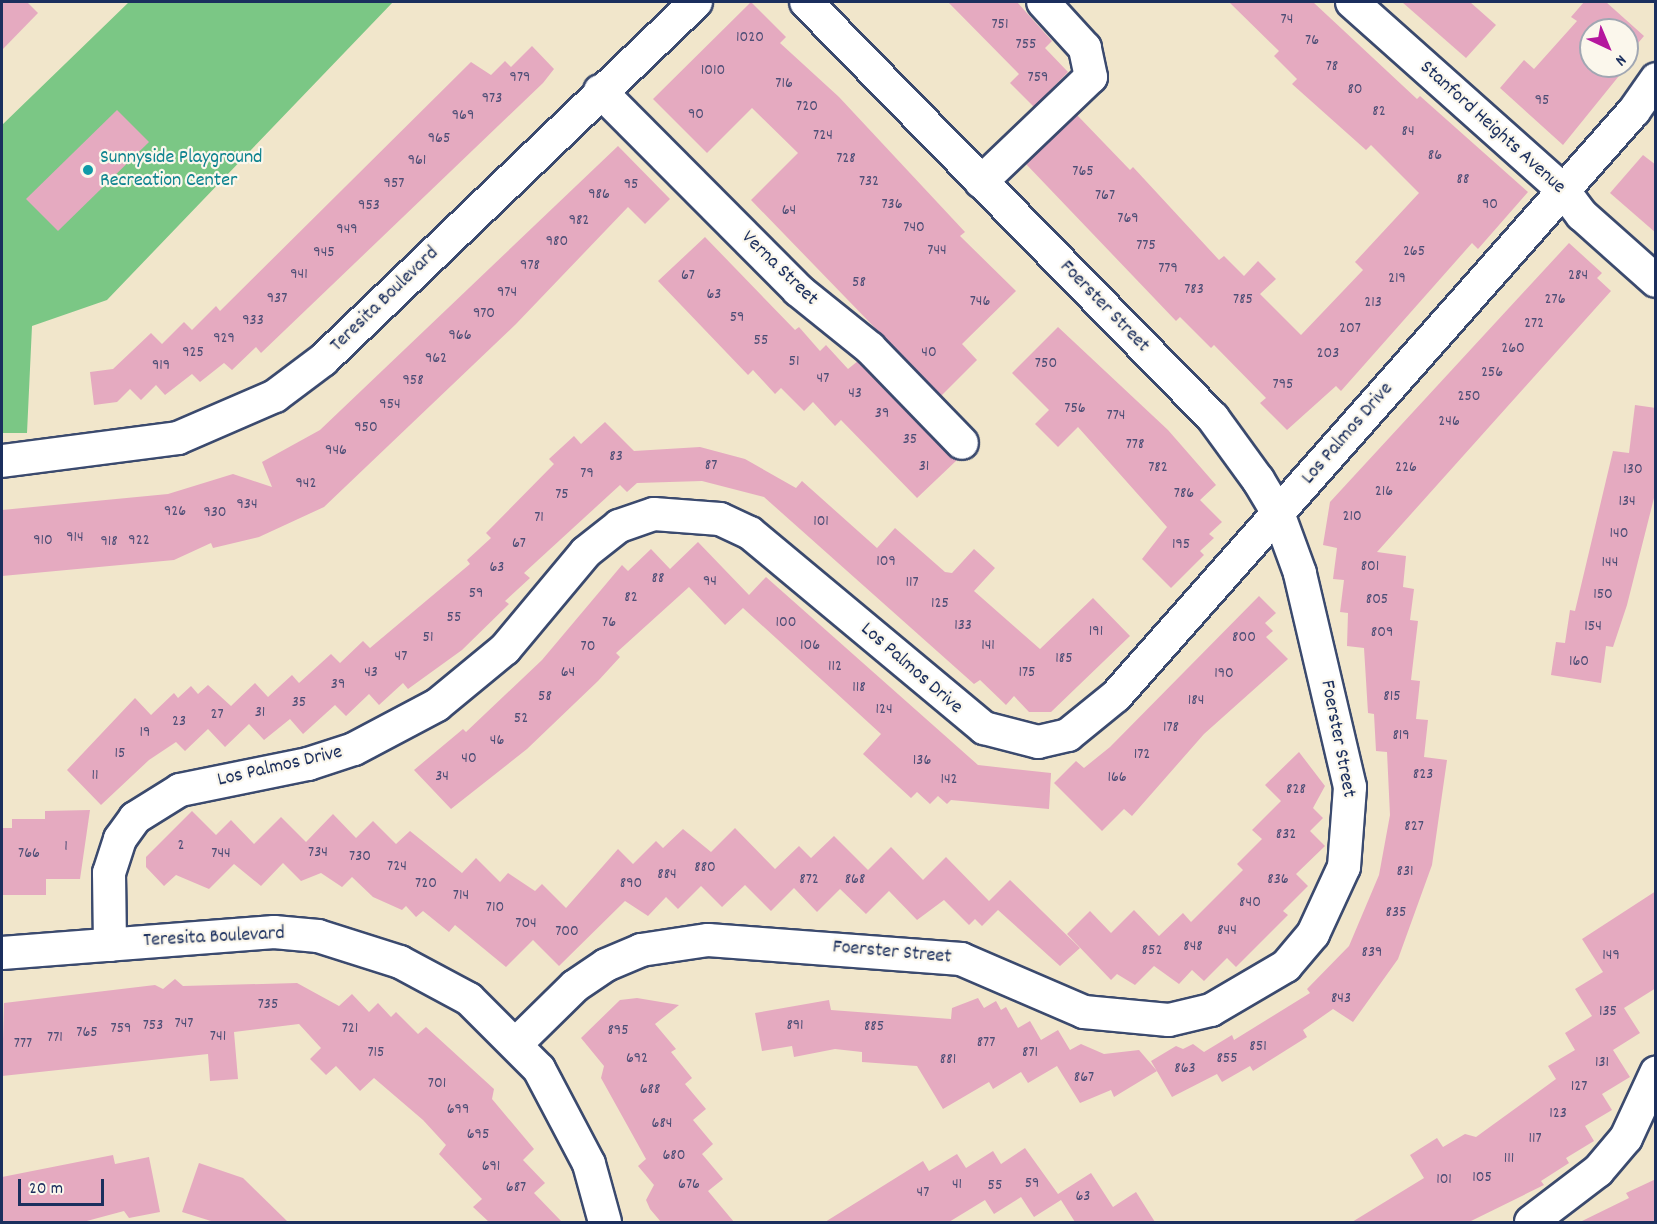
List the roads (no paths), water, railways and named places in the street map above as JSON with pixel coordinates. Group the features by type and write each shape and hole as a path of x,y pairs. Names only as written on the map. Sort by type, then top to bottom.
{"street":[{"name":"Teresita Boulevard","path":"2,461 178,438 275,396 324,360 600,91 696,2"},
{"name":"Foerster Street","path":"517,1043 575,986 606,965 673,942 961,959 1084,1012 1128,1020 1169,1020 1211,1010 1251,991 1286,966 1313,934 1344,867 1350,829 1350,787 1306,597 1278,513 1213,418 806,2"},
{"path":"981,182 1091,77 1085,48 1043,2"},
{"name":"Stanford Heights Avenue","path":"1352,2 1563,190 1582,215 1656,281"},
{"name":"Los Palmos Drive","path":"110,945 108,873 120,840 135,818 180,790 298,766 354,749 437,705 505,649 586,552 619,526 654,514 689,514 720,519 750,533 959,712 1011,739 1038,742 1068,735 1094,719 1563,190 1656,79"},
{"name":"Verna Street","path":"600,91 798,290 870,348 962,442"},
{"name":"Teresita Boulevard","path":"2,953 230,933 318,936 361,947 442,981 517,1043 539,1069 573,1125 605,1222"},
{"path":"1531,1222 1598,1171 1626,1137 1656,1073"}],"place":[{"name":"Sunnyside Playground Recreation Center","path":"88,170"}]}
